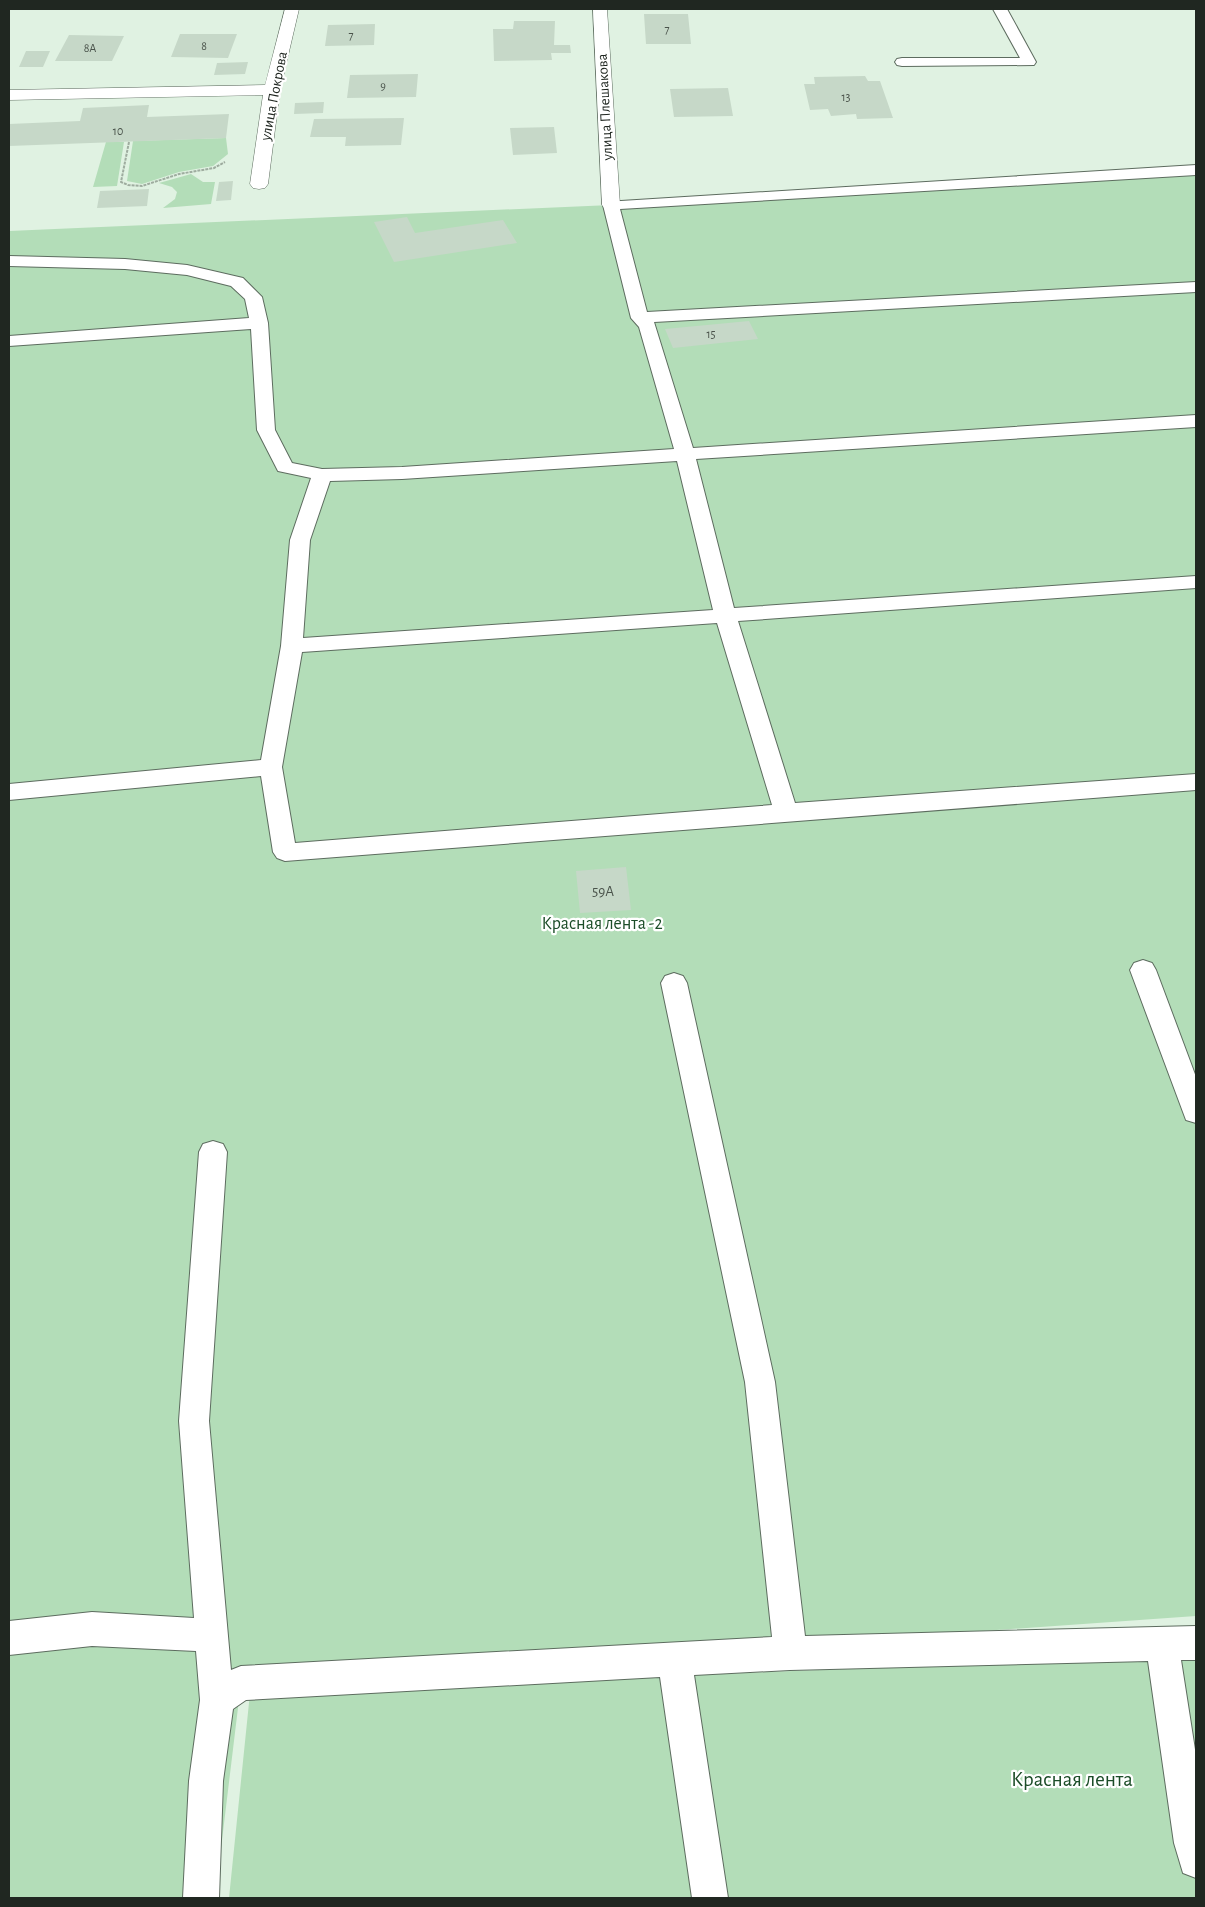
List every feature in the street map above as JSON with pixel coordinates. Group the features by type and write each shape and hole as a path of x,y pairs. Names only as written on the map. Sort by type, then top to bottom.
{"street":[{"name":"улица Покрова","path":"258,184 272,90 292,9"},
{"name":"улица Плешакова","path":"600,9 611,205"},
{"path":"9,95 272,90"}],"lane":[{"path":"902,62 1029,62 1000,9"},
{"path":"786,812 725,614 685,454 647,325 640,318 611,205 1196,170"},
{"path":"9,262 125,264 187,270 237,282 253,297 259,323 266,430 285,467 322,475 402,473 1196,421"},
{"path":"640,318 1196,287"},
{"path":"9,341 259,323"},
{"path":"322,475 300,540 292,646 271,767 285,852 1196,782"},
{"path":"292,646 1196,582"},
{"path":"9,792 271,767"},
{"path":"1143,970 1196,1112"},
{"path":"674,983 760,1382 790,1653"},
{"path":"201,1898 206,1781 217,1700 194,1422 213,1152"},
{"path":"9,1638 92,1629 211,1635"},
{"path":"217,1700 241,1683 790,1653 1196,1643"},
{"path":"1162,1644 1196,1860"},
{"path":"674,1660 710,1898"}],"path":[{"path":"129,142 121,182 128,185 142,186 179,174 214,168 227,159"}],"green space":[{"path":"226,138 228,154 213,166 179,172 142,184 127,181 133,141"},
{"path":"106,142 124,142 117,186 93,187"},
{"name":"Красная лента -2","path":"1196,170 1196,1616 241,1683 215,1898 9,1898 9,231 611,205"},
{"path":"191,174 203,182 215,182 211,204 163,208 175,199 177,192 172,187 159,183"},
{"name":"Красная лента","path":"1196,1653 1196,1898 229,1898 250,1693 1116,1658"}],"building":[{"path":"644,14 688,14 691,44 646,44"},
{"path":"514,21 555,21 554,45 570,45 571,53 551,53 552,60 494,61 493,29 513,29"},
{"path":"375,24 374,45 325,46 328,25"},
{"path":"180,34 237,34 228,58 171,57"},
{"path":"69,35 124,36 112,61 55,61"},
{"path":"26,51 50,51 43,67 19,67"},
{"path":"248,62 245,74 214,75 217,63"},
{"path":"418,74 416,97 347,98 350,75"},
{"path":"865,76 868,81 880,81 893,118 857,119 856,114 831,116 828,109 810,110 804,84 815,84 814,77"},
{"path":"728,88 733,116 674,117 670,89"},
{"path":"324,102 323,113 294,114 295,103"},
{"path":"149,105 147,117 229,114 226,138 9,146 9,124 80,121 83,108"},
{"path":"404,118 401,145 345,146 346,137 310,137 314,119"},
{"path":"554,127 557,153 513,155 510,128"},
{"path":"233,181 231,200 216,201 219,182"},
{"path":"149,189 147,206 97,208 100,191"},
{"path":"407,217 415,233 503,220 517,243 394,262 374,222"},
{"path":"749,321 758,339 673,348 665,329"},
{"path":"626,867 631,910 580,913 576,871"}]}
